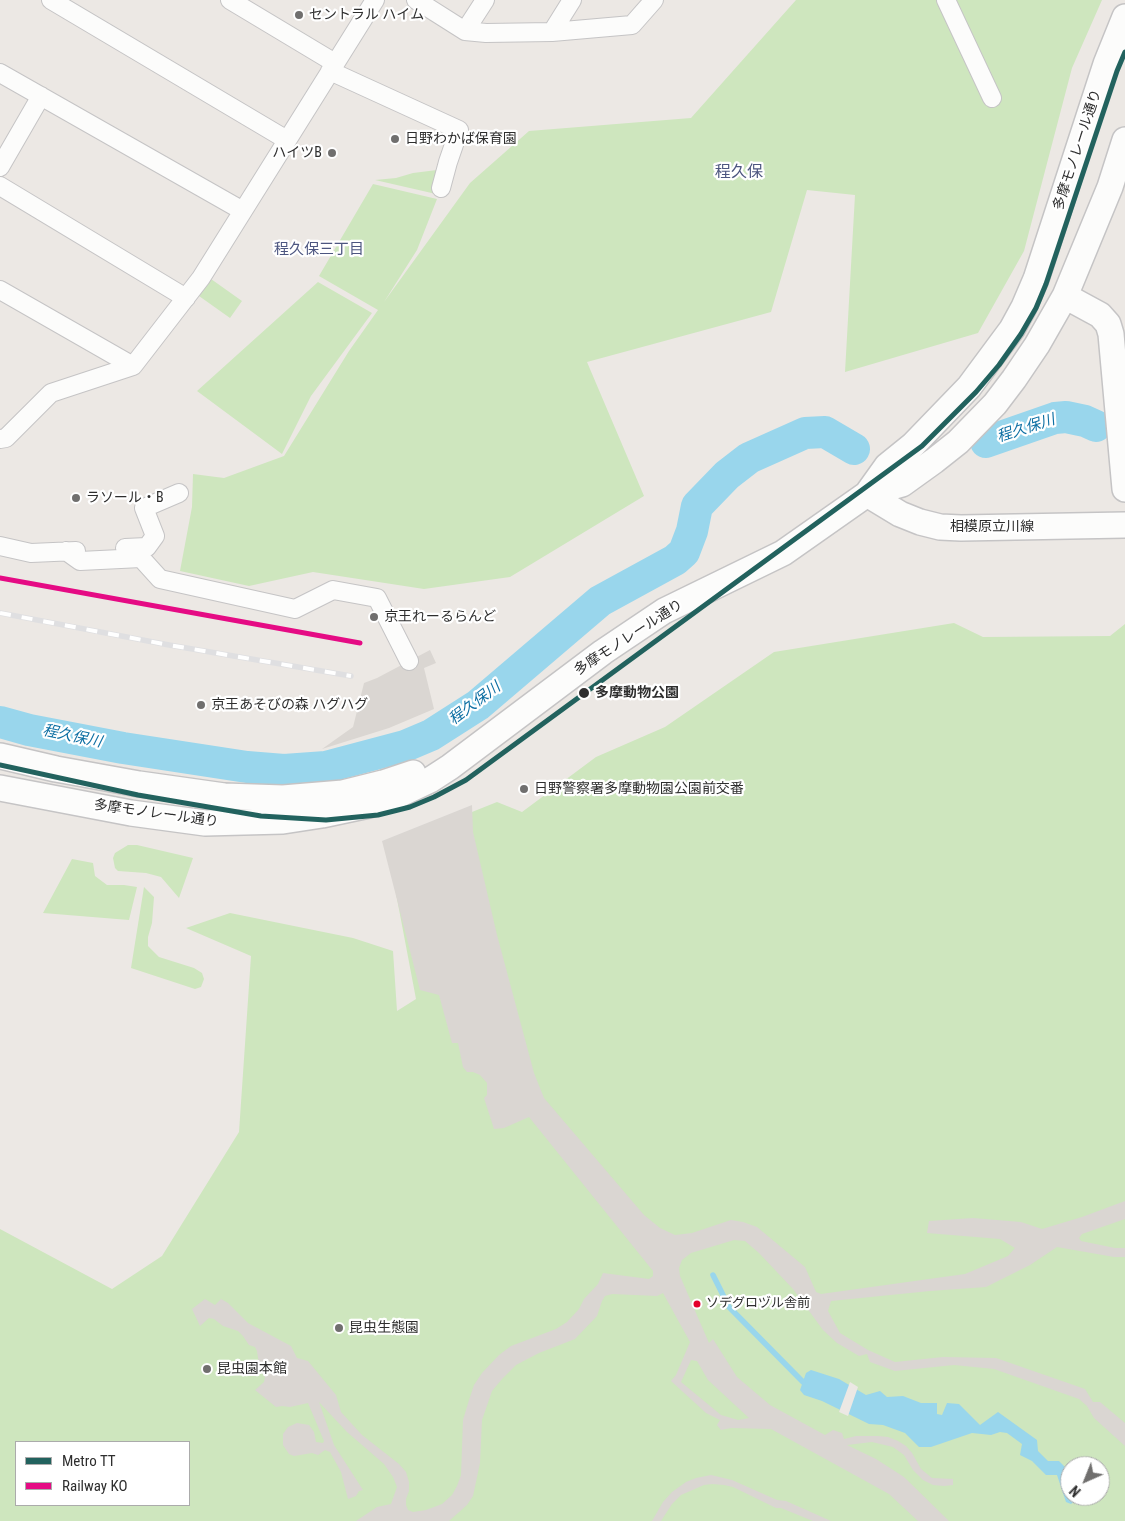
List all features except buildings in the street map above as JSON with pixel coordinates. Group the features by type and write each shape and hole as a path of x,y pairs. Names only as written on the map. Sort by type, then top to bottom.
{"main road":[{"name":"多摩モノレール通り","path":"0,788 131,813 205,823 282,821 322,816 390,799 430,780 603,652 664,611 783,553 867,494 888,466 913,445 969,387 991,359 1024,307 1036,280 1106,64 1125,17"},
{"name":"多摩モノレール通り","path":"867,494 902,484 958,442 995,404 1014,379 1037,345 1065,296 1110,187 1125,140"},
{"path":"1065,296 1100,315 1108,324 1112,334 1120,362 1125,488"},
{"name":"相模原立川線","path":"867,494 900,514 940,527 1125,525"},
{"name":"多摩モノレール通り","path":"0,756 56,769 139,784 224,796 283,798 343,793 383,783 427,768 476,747"}],"street":[{"path":"51,0 287,140"},
{"path":"230,0 333,67 459,130 441,188"},
{"path":"0,439 6,438 51,393 132,366 201,278 374,0"},
{"path":"416,0 465,31 486,33 552,32 632,25 654,0"},
{"path":"465,31 485,0"},
{"path":"552,32 572,0"},
{"path":"946,0 992,98"},
{"path":"0,73 243,211"},
{"path":"0,167 41,96"},
{"path":"0,186 186,298"},
{"path":"0,290 132,366"},
{"path":"0,546 31,553 147,547 155,536 144,508 179,493"},
{"path":"66,551 80,561 141,558 160,579 295,609 333,590 377,598 409,661"}],"green space":[{"path":"796,0 1102,0 1072,68 1024,251 978,333 845,372 855,195 807,190 771,312 587,362 644,496 510,577 424,589 313,572 249,586 180,571 192,507 193,474 224,478 284,456 349,351 378,310 319,276 373,184 437,199 417,250 384,302 470,183 529,131 691,118"},
{"path":"445,169 436,194 375,180 396,178 413,173"},
{"path":"211,279 242,301 230,318 199,296"},
{"path":"318,282 372,313 311,396 282,454 197,391"},
{"name":"多摩動物公園","path":"954,623 983,637 1110,636 1125,624 1125,1521 0,1521 0,1229 112,1289 162,1256 239,1132 251,956 186,928 230,913 353,938 393,951 397,1011 416,999 387,846 497,802 522,812 596,757 665,727 774,652"},
{"path":"128,845 137,845 193,858 179,898 161,877 146,873 118,871 115,868 113,858 115,853"},
{"path":"72,859 93,863 95,876 107,885 137,887 129,920 43,913"},
{"path":"144,887 154,897 148,946 159,957 194,968 202,973 204,979 201,987 195,989 131,968"}],"shaded area":[{"path":"430,650 436,663 424,668 434,709 389,728 322,749 353,727 364,683"},
{"path":"472,805 473,832 497,935 534,1073 544,1098 644,1215 660,1228 675,1235 692,1233 731,1220 757,1227 805,1267 816,1292 821,1294 965,1274 1008,1256 1015,1248 1000,1239 927,1233 929,1221 973,1218 1021,1222 1042,1229 1125,1201 1125,1219 1082,1234 1079,1238 1081,1241 1115,1248 1125,1248 1125,1257 1114,1257 1057,1247 1030,1265 986,1287 831,1301 828,1311 840,1333 868,1350 895,1362 943,1357 996,1358 1085,1389 1093,1402 1100,1402 1125,1423 1125,1446 1094,1418 1087,1406 1079,1399 994,1369 954,1365 895,1371 870,1362 867,1354 859,1356 837,1343 823,1330 793,1289 759,1253 745,1241 734,1240 691,1253 682,1260 679,1268 680,1276 709,1343 713,1339 737,1377 770,1405 825,1435 833,1430 842,1433 844,1439 856,1436 878,1436 898,1441 906,1446 921,1469 932,1478 953,1479 953,1485 944,1486 933,1485 923,1480 913,1470 904,1455 893,1447 872,1442 847,1445 876,1459 904,1477 949,1521 918,1521 889,1494 771,1429 731,1428 721,1430 717,1425 720,1420 706,1413 671,1381 676,1375 690,1342 663,1293 657,1296 612,1294 605,1296 597,1316 575,1339 539,1353 516,1365 502,1379 492,1391 482,1420 480,1463 473,1496 467,1505 449,1521 356,1521 377,1507 391,1504 397,1487 384,1464 347,1432 319,1402 334,1445 363,1490 359,1491 356,1496 348,1499 341,1472 330,1452 325,1450 318,1455 312,1453 294,1456 289,1454 283,1445 283,1434 288,1427 297,1423 309,1425 314,1432 316,1442 323,1443 324,1441 308,1403 290,1407 276,1407 255,1390 264,1382 265,1377 260,1371 255,1347 249,1345 238,1331 223,1326 214,1319 209,1318 200,1326 192,1309 205,1299 215,1305 221,1299 228,1303 248,1323 291,1346 297,1358 308,1361 336,1395 341,1412 362,1435 399,1464 406,1472 409,1491 406,1505 408,1510 413,1512 426,1510 442,1504 452,1495 457,1486 461,1475 463,1420 469,1400 474,1385 482,1373 499,1355 511,1346 556,1329 567,1322 598,1284 603,1273 649,1279 653,1276 653,1271 529,1117 504,1128 494,1129 484,1098 487,1095 487,1083 480,1075 467,1072 463,1067 458,1043 452,1043 439,995 420,990 382,841","holes":["691,1360 697,1361 708,1380 749,1418 738,1420 721,1415 681,1382"]},
{"path":"711,1475 732,1480 831,1521 813,1521 781,1508 776,1508 733,1487 712,1484 704,1485 681,1495 672,1504 661,1521 652,1521 663,1502 672,1492 686,1482"}],"water":[{"path":"811,1370 839,1379 866,1395 880,1391 887,1397 903,1396 921,1403 937,1403 937,1414 942,1415 947,1403 959,1404 980,1425 998,1412 1037,1440 1038,1451 1048,1461 1060,1462 1060,1484 1057,1475 1046,1475 1032,1461 1020,1455 1022,1444 1007,1433 1000,1432 991,1435 972,1433 931,1447 919,1447 905,1433 883,1425 869,1424 822,1401 804,1395 800,1390 806,1373"}],"pier":[{"path":"850,1382 858,1387 848,1416 839,1412"}],"waterway":[{"name":"程久保川","path":"986,442 1055,418 1066,417 1085,421 1096,426"},
{"name":"程久保川","path":"0,722 29,730 123,748 247,767 284,770 326,767 405,746 431,735 478,705 600,601 675,560 684,552 692,531 697,506 727,475 749,458 805,433 825,432 854,449"},
{"path":"713,1275 729,1307 803,1382"}],"railway":[{"path":"0,613 169,645 351,676"}],"metro line":[{"name":"TT","path":"0,765 138,795 261,816 326,820 378,815 410,807 466,780 922,446 976,392 999,365 1021,334 1036,308 1046,284 1125,52"}],"rail line":[{"name":"KO","path":"0,578 360,643"}],"place":[{"name":"セントラル ハイム","path":"299,15"},
{"name":"日野わかば保育園","path":"395,139"},
{"name":"ハイツB","path":"332,153"},
{"name":"ラソール・B","path":"76,498"},
{"name":"京王れーるらんど","path":"374,617"},
{"name":"多摩動物公園","path":"584,693"},
{"name":"京王あそびの森 ハグハグ","path":"201,705"},
{"name":"日野警察署多摩動物園公園前交番","path":"524,789"},
{"name":"ソデグロヅル舎前","path":"697,1304"},
{"name":"昆虫生態園","path":"339,1328"},
{"name":"昆虫園本館","path":"207,1369"}],"district":[{"name":"程久保","path":"739,173"},
{"name":"程久保三丁目","path":"319,250"}]}
